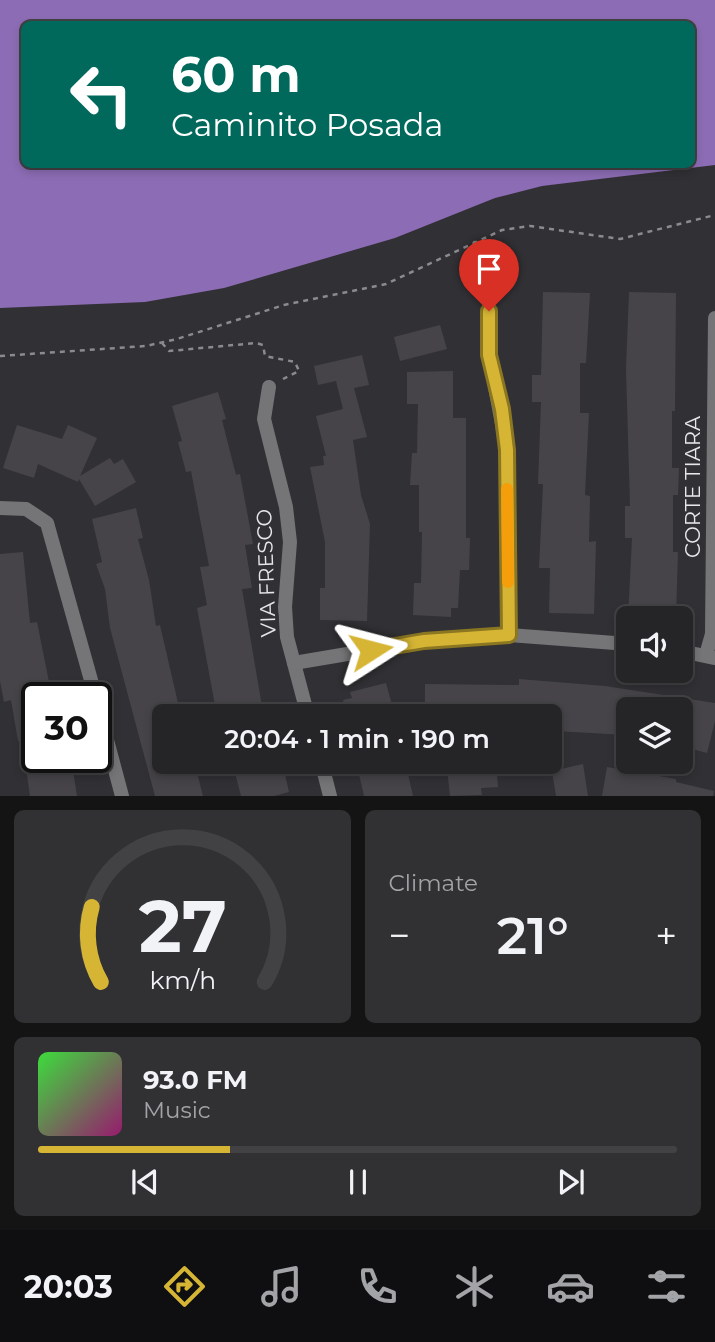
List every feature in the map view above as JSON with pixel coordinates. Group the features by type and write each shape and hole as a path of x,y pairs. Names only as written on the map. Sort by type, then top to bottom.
{"street":[{"path":"489,311 489,355 502,409 507,450 509,635"},
{"name":"CORTE TIARA","path":"711,657 715,318"},
{"name":"VIA FRESCO","path":"269,387 264,419 286,507 290,542 285,607 287,637 305,704"},
{"path":"0,508 26,509 47,523 91,682"},
{"path":"294,663 424,641 509,635 616,643"},
{"path":"693,654 711,657"},
{"path":"112,759 122,796"},
{"path":"325,774 331,796"}],"path":[{"path":"0,356 162,343 206,332 284,305 386,284 502,230 530,226 620,239 715,215"},
{"path":"474,241 486,275 489,311"},
{"path":"162,343 169,351 256,343 263,345 265,356 295,362 299,370 269,387"}],"shaded area":[{"path":"0,0 715,0 715,165 695,167 695,21 21,21 21,168 690,168 542,186 495,198 395,238 224,288 145,302 0,308"}],"building":[{"path":"543,292 590,293 586,363 580,363 580,413 589,413 585,495 590,496 589,542 596,541 594,614 549,613 550,568 539,568 543,484 538,484 541,402 532,402 532,375 541,375"},
{"path":"629,292 676,293 672,468 679,468 678,495 673,495 673,552 678,552 676,606 629,606 632,538 625,538 625,506 630,506 626,369"},
{"path":"440,325 447,349 400,361 394,337"},
{"path":"362,355 369,385 354,388 367,437 353,440 361,495 370,524 367,621 320,620 320,588 325,588 325,542 310,467 324,465 323,456 326,456 316,416 343,409 336,381 318,385 314,366"},
{"path":"453,371 453,418 466,418 466,538 470,538 469,570 460,570 458,608 451,608 451,617 413,615 414,583 421,583 422,532 419,532 419,485 410,485 412,453 417,453 418,404 407,404 407,372"},
{"path":"218,392 236,475 240,474 253,544 245,545 252,588 242,589 262,704 215,704 197,608 207,605 200,567 209,566 191,471 186,472 178,442 182,441 172,406"},
{"path":"17,425 62,439 68,425 97,438 80,476 110,458 114,464 123,459 136,482 95,506 79,479 78,482 38,464 34,478 3,468"},
{"path":"136,508 143,538 138,539 149,580 156,626 160,625 178,704 152,704 152,774 197,774 203,796 155,796 110,628 105,589 96,564 102,562 92,519"},
{"path":"23,552 30,623 37,622 49,682 21,682 21,740 18,741 11,700 4,702 0,681 0,554"},
{"path":"519,679 605,686 676,697 616,697 616,734 562,731 562,704 425,704 425,684 519,685"},
{"path":"386,683 392,704 344,704 343,700 352,698 350,692"},
{"path":"693,700 715,703 715,721 707,753 693,749"},
{"path":"583,764 588,796 556,796 552,774 562,774 562,769"},
{"path":"607,767 616,769 616,774 647,774 676,779 676,782 714,791 713,796 602,796"},
{"path":"27,773 73,773 77,796 30,796"},
{"path":"235,774 285,774 289,792 274,796 241,796"},
{"path":"359,774 408,774 413,796 364,796"},
{"path":"448,774 497,774 498,787 481,788 482,795 450,796"}],"slow traffic":[{"path":"507,489 508,582"}],"route":[{"path":"371,650 424,641 509,635 507,450 502,409 489,355 489,311"}]}
